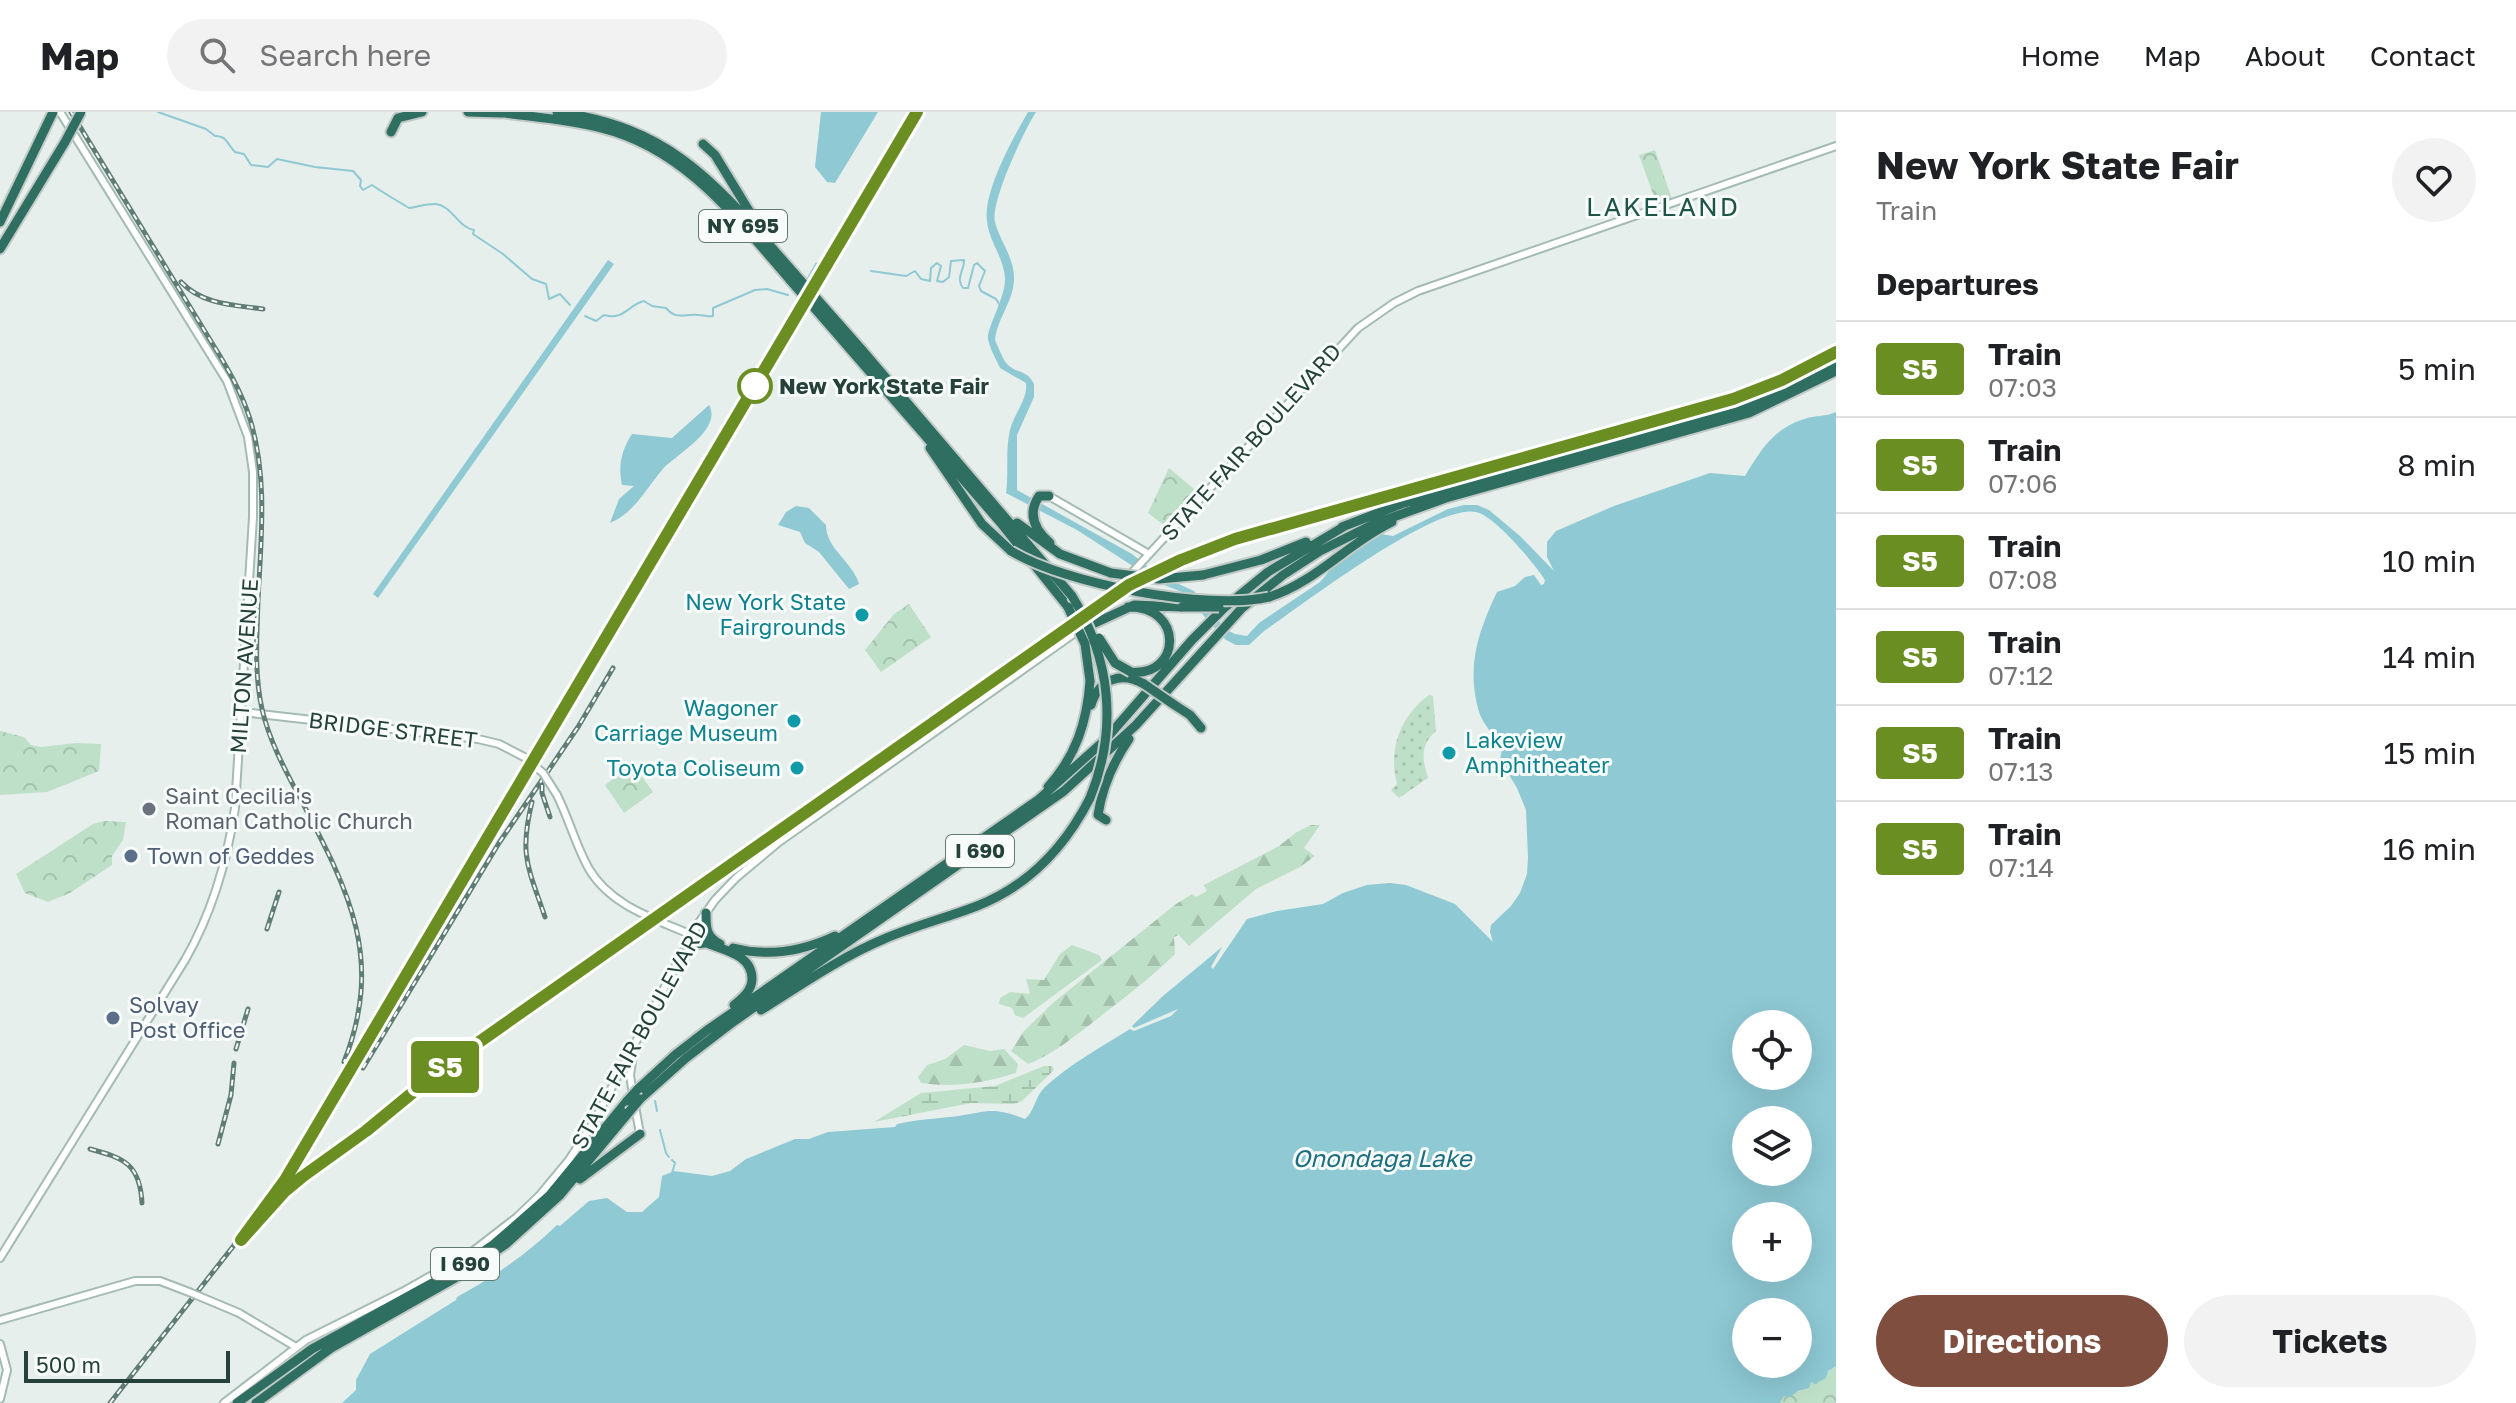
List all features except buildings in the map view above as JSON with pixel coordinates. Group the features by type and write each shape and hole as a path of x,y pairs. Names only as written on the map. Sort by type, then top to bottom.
{"highway":[{"path":"0,249 83,112"},
{"path":"391,132 398,118 422,112"},
{"path":"468,112 501,113"},
{"name":"NY 695","path":"557,112 619,125 654,140 725,195 778,255 793,277"},
{"name":"NY 695","path":"501,113 603,128 690,167 975,481"},
{"path":"0,222 52,115"},
{"path":"703,144 715,155 741,202 778,255"},
{"name":"NY 695","path":"860,354 879,382"},
{"name":"I 690","path":"237,1403 312,1349 447,1275 493,1245 549,1196 627,1101 675,1055 1061,782 1126,718 1206,625 1268,572 1345,526 1401,504 1721,415 1771,396 1836,363"},
{"name":"I 690","path":"256,1403 331,1348 483,1261 521,1232 553,1202 629,1112 636,1091 672,1069 1064,791 1106,756 1227,623 1283,575 1334,542 1393,516 1738,417 1836,371"},
{"path":"879,382 934,453 982,524 1011,551 1051,570 1132,589 1222,602 1269,597"},
{"path":"879,382 1000,522 1068,607 1085,644 1090,681 1087,712 1081,732"},
{"path":"975,481 1031,535 1060,554 1111,573 1159,579 1203,575 1261,560 1345,526"},
{"path":"975,481 1072,596 1118,666 1131,672 1143,672 1155,667 1168,652"},
{"path":"1049,496 1042,495 1037,499 1033,511 1038,531 1054,546 1084,564"},
{"path":"1079,630 1095,619 1128,607 1149,604 1224,607 1269,597 1303,582 1384,526 1459,495"},
{"path":"716,1035 863,948 975,907 1010,889 1039,868 1061,844 1090,798 1106,743 1106,688 1093,634 1072,596"},
{"path":"1126,718 1157,673 1168,652 1170,635 1160,616 1148,608 1128,607"},
{"path":"1009,819 1050,785 1071,756 1093,697 1102,685 1121,677 1144,684 1190,715 1201,728"},
{"path":"1106,820 1098,812 1114,763 1152,708"},
{"path":"706,913 707,931 712,940 723,946"},
{"path":"692,935 753,952 796,950 825,941 860,923"},
{"path":"675,1055 739,1001 750,987 752,975 744,960 692,935"},
{"path":"681,955 695,944 705,943"},
{"path":"553,1202 640,1134"}],"main road":[{"name":"MILTON AVENUE","path":"0,1258 185,960 218,885 229,842 242,712 254,490 244,422 227,381 60,112"},
{"name":"STATE FAIR BOULEVARD","path":"1095,619 1147,556 1349,335 1394,303 1418,291 1836,146"},
{"path":"1049,496 1147,556"},
{"name":"STATE FAIR BOULEVARD","path":"224,1403 296,1347 451,1265 517,1217 550,1185 576,1151 692,935 736,878 771,847 1079,630"},
{"name":"BRIDGE STREET","path":"242,712 499,744 524,757 543,773 557,795 585,860 600,885 626,905 692,935"},
{"path":"636,1043 631,1064 640,1134"},
{"path":"619,1074 636,1091"},
{"path":"0,1320 135,1281 160,1281 239,1313 296,1347"},
{"path":"0,1344 7,1370 0,1399"}],"green space":[{"path":"1655,150 1672,199 1657,205 1639,155"},
{"path":"1169,468 1200,494 1168,528 1148,513"},
{"path":"909,604 931,637 881,672 865,650 894,614"},
{"path":"1429,695 1433,696 1436,731 1427,742 1424,753 1428,778 1399,798 1391,790 1397,784 1394,759 1399,735 1410,713"},
{"path":"0,731 24,737 31,745 41,747 101,744 99,771 47,792 0,795"},
{"path":"633,764 653,792 624,813 605,785"},
{"path":"126,822 123,840 112,856 112,865 70,893 48,902 25,893 16,874 93,824"},
{"path":"1311,825 1320,825 1304,848 1315,856 1256,889 1189,946 1179,935 1174,937 1175,954 1165,964 1059,1048 1028,1064 1011,1051 1023,1032 1054,1002 1176,904 1192,894 1196,897 1207,891 1204,885 1279,846"},
{"path":"1072,945 1099,955 1102,960 1023,1018 1015,1015 1012,1008 999,1004 1000,998 1010,992 1030,994 1026,979 1044,980 1060,954"},
{"path":"964,1045 990,1051 1004,1049 1018,1064 1016,1073 969,1084 921,1083 918,1077 927,1065 945,1059"},
{"path":"1044,1066 1052,1066 1054,1070 1022,1101 1014,1104 971,1103 874,1122 921,1093 995,1086"},
{"path":"1836,1366 1836,1403 1780,1403 1784,1396 1808,1388 1811,1382"}],"water":[{"path":"821,112 878,112 835,183 827,182 815,167"},
{"name":"Onondaga Lake","path":"1028,112 1036,112 1009,167 995,212 995,222 1012,264 1014,280 995,340 1008,365 1028,376 1034,384 1034,397 1017,435 1017,490 1132,554 1157,574 1194,591 1209,612 1235,634 1247,636 1259,623 1320,582 1360,545 1380,534 1393,536 1448,509 1464,505 1477,505 1489,510 1554,571 1547,557 1547,542 1556,531 1614,506 1710,473 1745,476 1763,449 1784,428 1804,419 1836,412 1836,1366 1828,1371 1826,1378 1815,1384 1811,1382 1809,1388 1790,1397 1784,1396 1780,1403 342,1403 356,1390 356,1380 370,1354 510,1264 589,1201 607,1198 627,1212 642,1212 659,1197 662,1176 674,1171 712,1176 730,1171 746,1159 795,1139 809,1139 828,1132 895,1127 897,1124 986,1111 1025,1119 1042,1091 1075,1063 1130,1029 1134,1031 1171,1016 1178,1009 1134,1028 1132,1026 1222,947 1211,967 1213,969 1247,919 1323,904 1367,885 1390,883 1406,885 1455,904 1493,942 1491,925 1520,893 1527,874 1526,810 1500,760 1502,749 1479,712 1474,665 1484,621 1497,592 1515,586 1525,577 1534,575 1541,585 1545,580 1523,552 1484,515 1476,512 1457,513 1431,523 1369,558 1264,631 1249,645 1236,645 1226,640 1182,592 1159,583 1077,530 1006,493 1009,438 1025,395 1026,383 1000,368 988,339 1005,280 987,221 990,195 1000,165"},
{"path":"608,260 614,264 378,598 373,594"},
{"path":"709,405 712,414 704,433 662,470 633,507 610,523 619,499 634,486 622,485 620,471 625,446 632,434 672,438"},
{"path":"796,506 809,508 826,525 830,541 859,584 849,589 819,552 805,543 800,532 778,525 786,512"}],"waterway":[{"path":"158,112 222,137 235,152 244,154 251,165 268,167 277,159 353,171 361,180 363,190 372,185 409,208 430,204 442,206 532,279 546,284 549,299 560,294 570,305"},
{"path":"871,271 906,276 915,271 921,279 930,281 931,268 937,263 941,266 937,281 943,282 949,277 951,261 964,260 960,281 963,288 968,288 977,263 985,271 979,286 981,291 996,299 1001,307"},
{"path":"807,280 816,264 822,262"},
{"path":"585,316 596,321 604,315 617,316 644,301 678,315 713,316 713,308 755,290 767,289 788,295"},
{"path":"655,1101 657,1111"},
{"path":"660,1130 669,1157"},
{"path":"672,1160 675,1163 672,1173"}],"railway":[{"path":"71,112 223,361 250,419 261,486 257,654 262,709 278,755 346,894 361,957 356,1024 344,1062"},
{"path":"272,1194 915,112"},
{"path":"181,282 209,300 263,309"},
{"path":"241,1240 285,1191 366,1131 445,1066 1129,585 1235,539 1733,399 1782,380 1836,352"},
{"path":"363,1068 499,843 578,727 613,668"},
{"path":"542,785 550,817"},
{"path":"532,802 526,835 527,861 545,917"},
{"path":"267,929 279,892"},
{"path":"236,1049 248,1009"},
{"path":"218,1144 231,1095 234,1063"},
{"path":"90,1149 121,1160 134,1171 142,1203"},
{"path":"110,1403 246,1230"}],"train":[{"name":"S5","path":"917,112 285,1180 241,1240 285,1191 398,1106 445,1066 1129,585 1235,539 1733,399 1782,380 1836,352"}],"place":[{"name":"New York State Fair","path":"755,386"},
{"name":"New York State Fairgrounds","path":"862,615"},
{"name":"Wagoner Carriage Museum","path":"794,721"},
{"name":"Lakeview Amphitheater","path":"1449,753"},
{"name":"Toyota Coliseum","path":"797,768"},
{"name":"Saint Cecilia's Roman Catholic Church","path":"149,809"},
{"name":"Town of Geddes","path":"131,856"},
{"name":"Solvay Post Office","path":"113,1018"}],"district":[{"name":"LAKELAND","path":"1663,207"}]}
